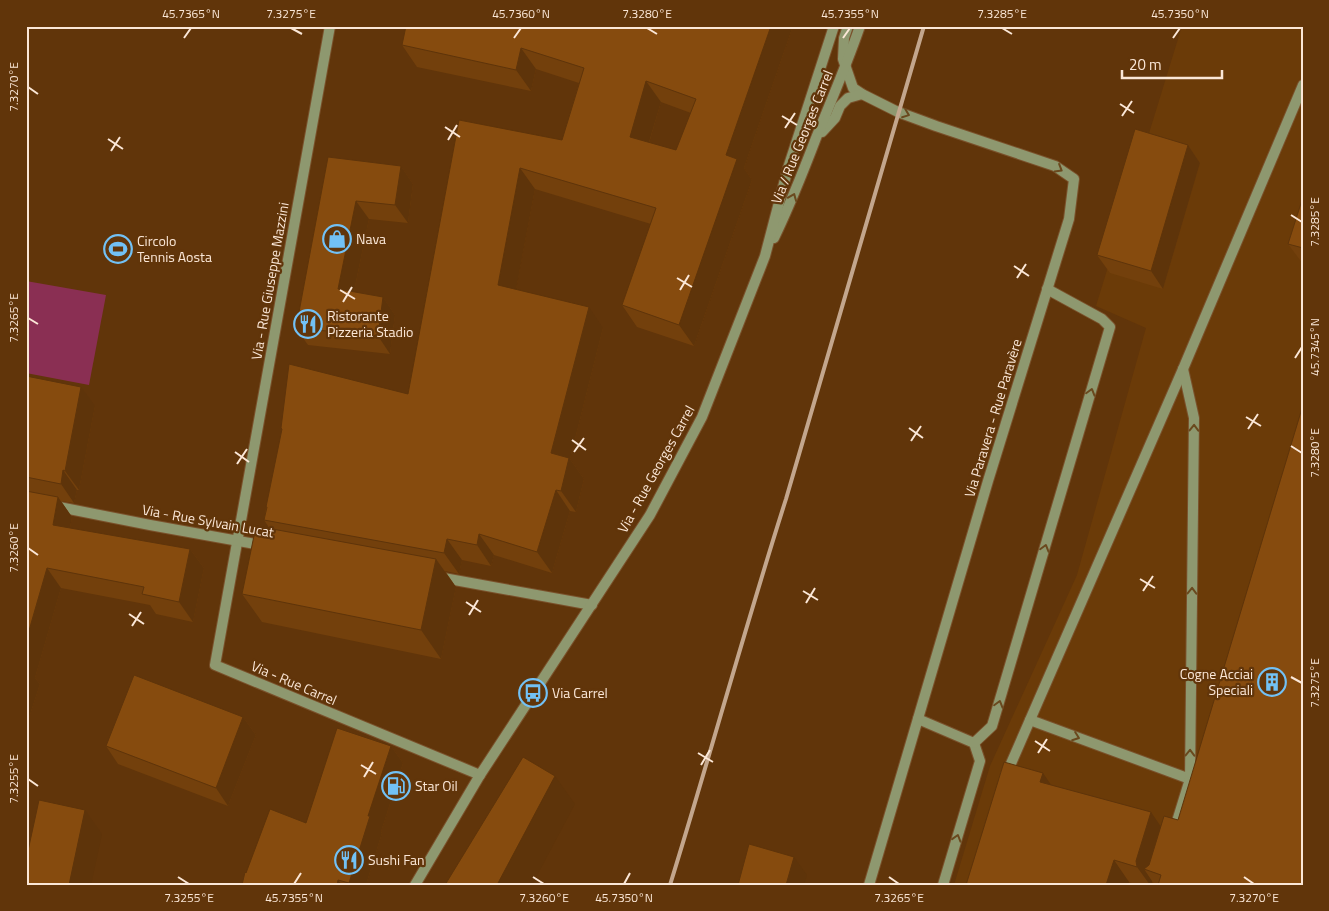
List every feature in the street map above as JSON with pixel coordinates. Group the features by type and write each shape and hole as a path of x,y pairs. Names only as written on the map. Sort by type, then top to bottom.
{"street":[{"name":"Via - Rue Giuseppe Mazzini","path":"237,540 330,26"},
{"name":"Via - Rue Georges Carrel","path":"416,885 480,776 650,515 702,417 765,256 788,168 834,26"},
{"path":"848,26 844,38 843,59 853,88 862,94"},
{"name":"Via / Rue Georges Carrel","path":"765,256 786,213 860,26"},
{"path":"1004,782 1183,369 1303,85"},
{"path":"816,139 835,118 840,106 848,98 862,94"},
{"name":"Via Paravera - Rue Paravère","path":"862,94 898,112 1055,166 1074,179 1069,219 869,885"},
{"path":"974,743 992,726 1110,327 1102,318 1047,289"},
{"path":"1171,841 1190,779 1194,418 1183,369"},
{"name":"Via - Rue Sylvain Lucat","path":"44,504 274,547"},
{"name":"Via - Rue Carrel","path":"237,540 215,665 480,776"},
{"path":"426,575 592,605"},
{"path":"918,719 974,743 980,761 943,885"},
{"path":"1030,720 1190,779"}],"shaded area":[{"name":"Cogne Acciai Speciali","path":"1182,26 1303,26 1303,885 954,885 990,766 1077,575 1146,328 1096,306"},
{"path":"26,281 106,295 89,385 26,373"}],"building":[{"path":"406,26 771,26 726,155 737,159 679,325 622,305 656,208 520,168 498,285 589,307 551,453 569,458 561,491 556,490 537,552 479,534 477,545 447,539 444,553 264,520 282,429 289,364 408,394 459,120 562,140 584,68 521,48 516,70 402,45","holes":["646,81 696,99 676,150 630,137"]},
{"path":"1135,129 1188,145 1151,271 1097,255"},
{"path":"328,157 401,166 395,205 356,201 338,289 383,297 378,336 296,328"},
{"path":"1303,197 1303,248 1288,244"},
{"path":"26,376 81,387 61,484 26,477"},
{"name":"Cogne Acciai Speciali","path":"1303,405 1303,885 1158,885 1161,875 1144,869 1149,865 1164,816 1178,820"},
{"path":"26,491 58,497 53,525 190,549 179,602 142,594 144,587 47,568 26,641"},
{"path":"256,526 436,559 421,630 242,594"},
{"path":"134,675 243,717 216,788 106,746"},
{"path":"337,728 391,746 349,883 338,880 337,885 242,885 245,872 270,809 306,823"},
{"path":"523,757 555,776 497,885 445,885"},
{"path":"1004,762 1043,773 1040,782 1151,812 1136,861 1137,867 1114,860 1106,885 966,885"},
{"path":"39,800 85,810 69,885 26,885 26,860"},
{"path":"749,844 794,857 786,885 738,885"}],"railway":[{"path":"670,885 786,499 924,26"}],"place":[{"name":"Nava","path":"337,239"},
{"name":"Circolo Tennis Aosta","path":"118,249"},
{"name":"Ristorante Pizzeria Stadio","path":"308,324"},
{"name":"Cogne Acciai Speciali","path":"1272,682"},
{"name":"Via Carrel","path":"533,693"},
{"name":"Star Oil","path":"396,786"},
{"name":"Sushi Fan","path":"349,860"}]}
